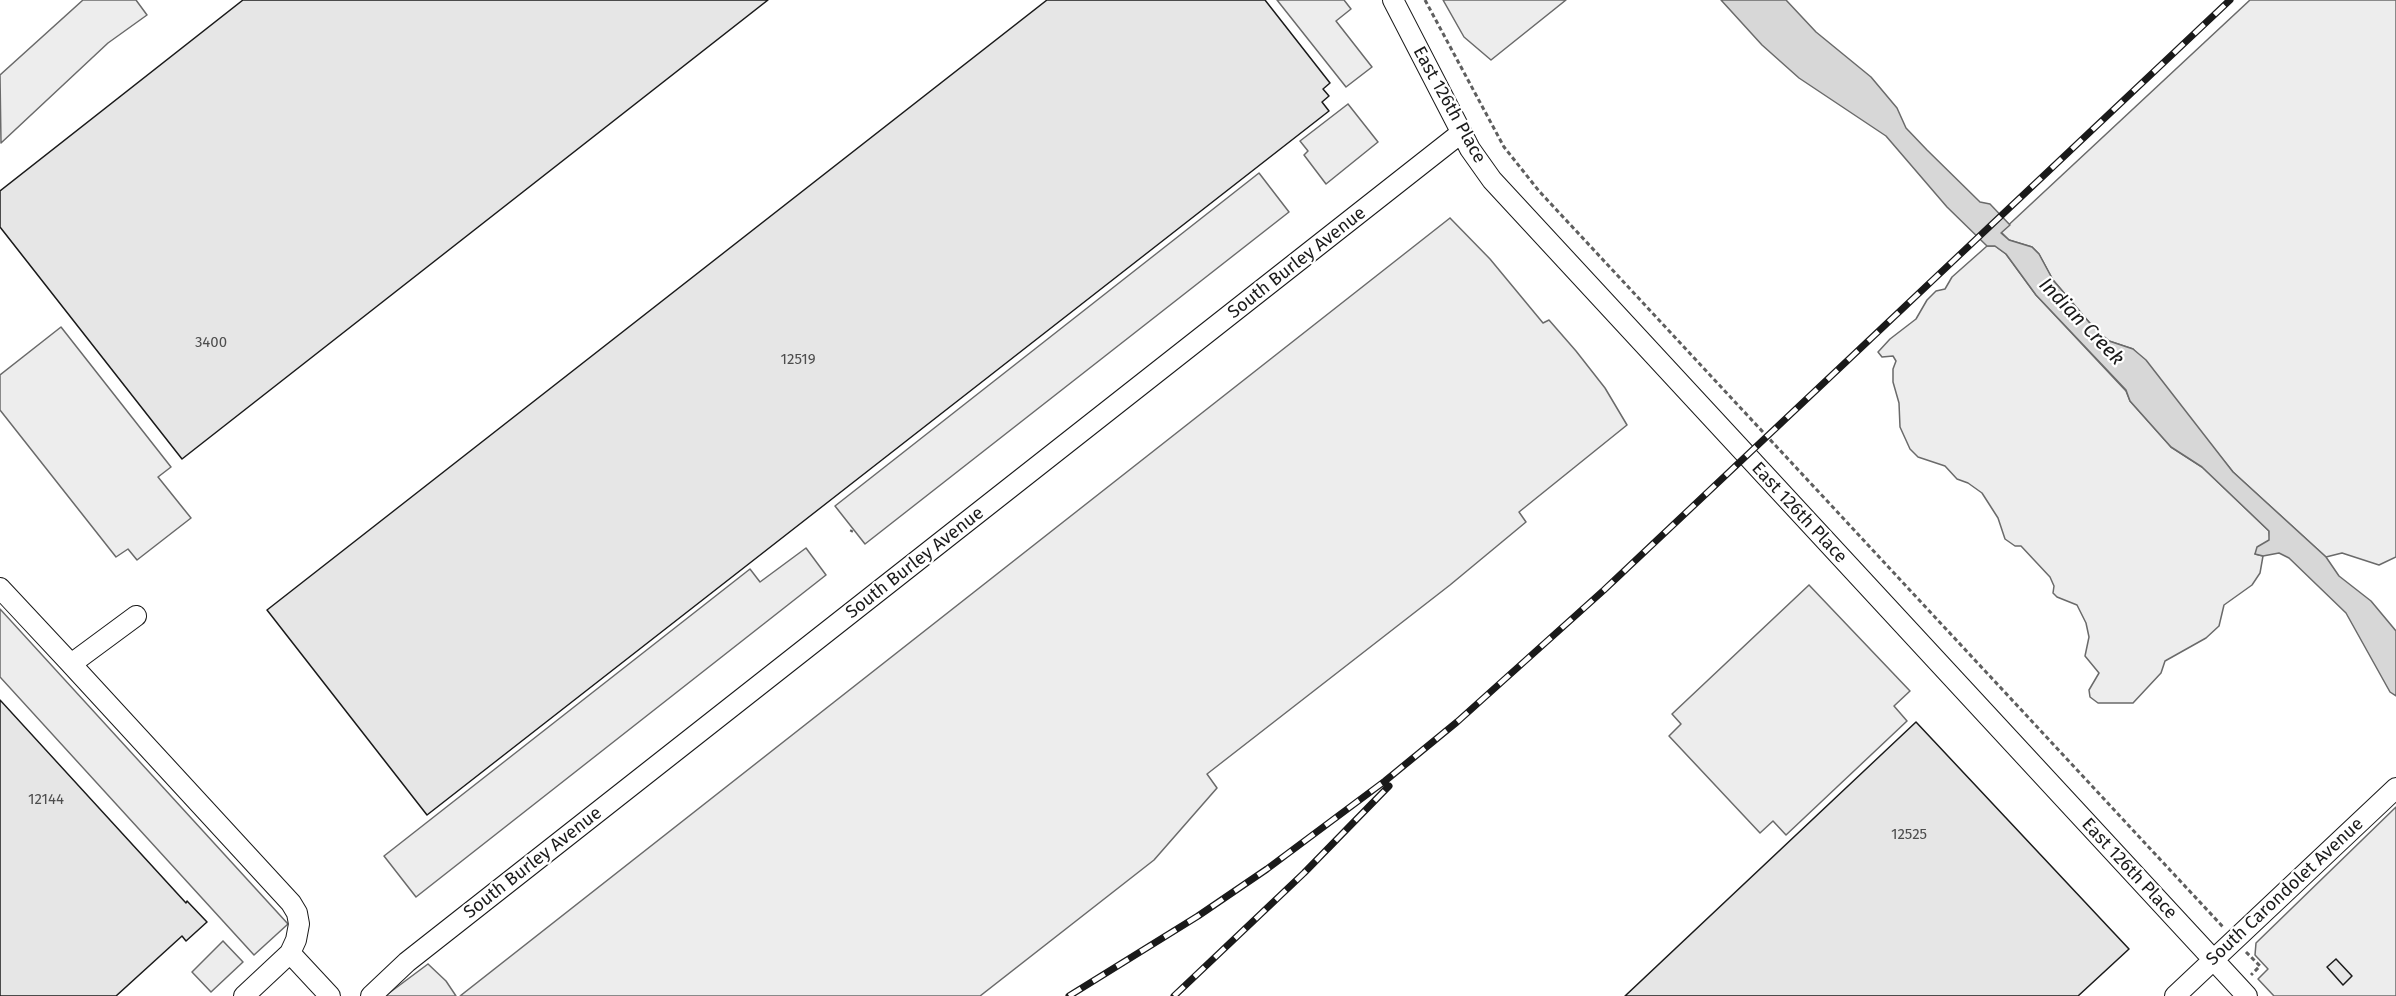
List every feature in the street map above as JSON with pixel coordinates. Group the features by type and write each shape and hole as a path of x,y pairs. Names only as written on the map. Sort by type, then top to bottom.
{"street":[{"name":"East 126th Place","path":"1393,0 1461,133 1492,180 1526,220 2247,996"},
{"name":"South Burley Avenue","path":"370,996 407,962 1461,133"},
{"path":"0,588 291,903 297,913 297,940 290,953 244,996"},
{"path":"70,664 136,616"},
{"name":"South Carondolet Avenue","path":"2175,996 2396,788"},
{"path":"290,953 330,996"}],"path":[{"path":"1425,0 1504,147 1539,191 2215,919"},
{"path":"2252,958 2260,966 2254,972"}],"shaded area":[{"path":"83,0 136,0 147,15 108,43 1,143 0,75"},
{"path":"1277,0 1344,0 1351,9 1336,21 1372,67 1346,87"},
{"path":"1443,0 1566,0 1491,60 1464,37"},
{"path":"2250,0 2396,0 2396,557 2379,565 2342,553 2326,557 2233,472 2133,349 2109,341 2094,328 2053,280 2039,254 2032,247 2009,240 2001,232"},
{"path":"1348,104 1378,142 1326,184 1304,155 1308,151 1300,141"},
{"path":"1259,173 1289,212 865,544 835,506"},
{"path":"1450,218 1490,259 1543,323 1549,320 1576,351 1605,388 1627,425 1519,512 1526,522 1450,585 1207,774 1217,788 1154,860 980,996 460,996"},
{"path":"1987,246 1995,246 2006,254 2036,295 2126,391 2130,401 2171,447 2202,467 2269,531 2270,540 2255,554 2263,556 2260,573 2252,585 2224,605 2219,626 2206,638 2165,661 2161,673 2133,703 2098,703 2090,697 2089,690 2099,673 2085,656 2089,637 2086,623 2077,605 2057,597 2053,593 2054,586 2050,577 2021,546 2015,546 2005,539 1998,518 1982,493 1968,483 1957,479 1945,466 1918,457 1910,449 1900,427 1899,403 1893,382 1893,369 1896,361 1893,356 1882,357 1878,352 1890,339 1916,319 1927,300 1936,291 1945,289 1952,277"},
{"path":"61,327 171,467 158,477 191,518 137,560 128,549 116,557 0,410 0,375"},
{"path":"806,548 826,575 416,897 384,856 750,569 760,582"},
{"path":"1809,585 1910,691 1894,706 1907,721 1786,835 1773,821 1760,833 1669,736 1681,724 1672,714"},
{"path":"0,609 288,924 254,955 0,677"},
{"path":"2396,807 2396,996 2274,996 2258,979 2268,969 2255,955 2256,943"},
{"path":"223,941 243,962 211,992 192,972"},
{"path":"428,964 446,981 456,996 385,996"}],"water":[{"name":"Indian Creek","path":"1721,0 1786,0 1816,32 1871,77 1897,108 1906,128 1980,202 1990,204 2010,225 2001,233 2009,240 2032,247 2039,254 2053,280 2094,328 2109,341 2133,349 2146,360 2233,472 2326,557 2339,576 2371,601 2396,631 2396,696 2390,692 2346,613 2289,558 2279,553 2263,556 2255,554 2257,547 2269,540 2269,531 2202,467 2171,447 2130,401 2126,390 2036,295 2006,254 1995,246 1987,246 1947,207 1886,136 1799,78 1762,45"}],"building":[{"path":"243,0 768,0 182,459 0,227 0,191"},
{"path":"1047,0 1265,0 1330,83 1323,89 1329,96 1322,102 1329,111 427,815 267,610"},
{"path":"0,700 186,903 187,901 207,922 186,941 182,936 116,996 0,996"},
{"path":"1916,722 2129,949 2078,996 1625,996"},
{"path":"2336,959 2352,976 2343,985 2327,967"}],"railway":[{"path":"1069,996 1198,916 1267,869 1385,781 1457,722 1604,590 2230,0"},
{"path":"1174,996 1304,873 1389,786"}]}
